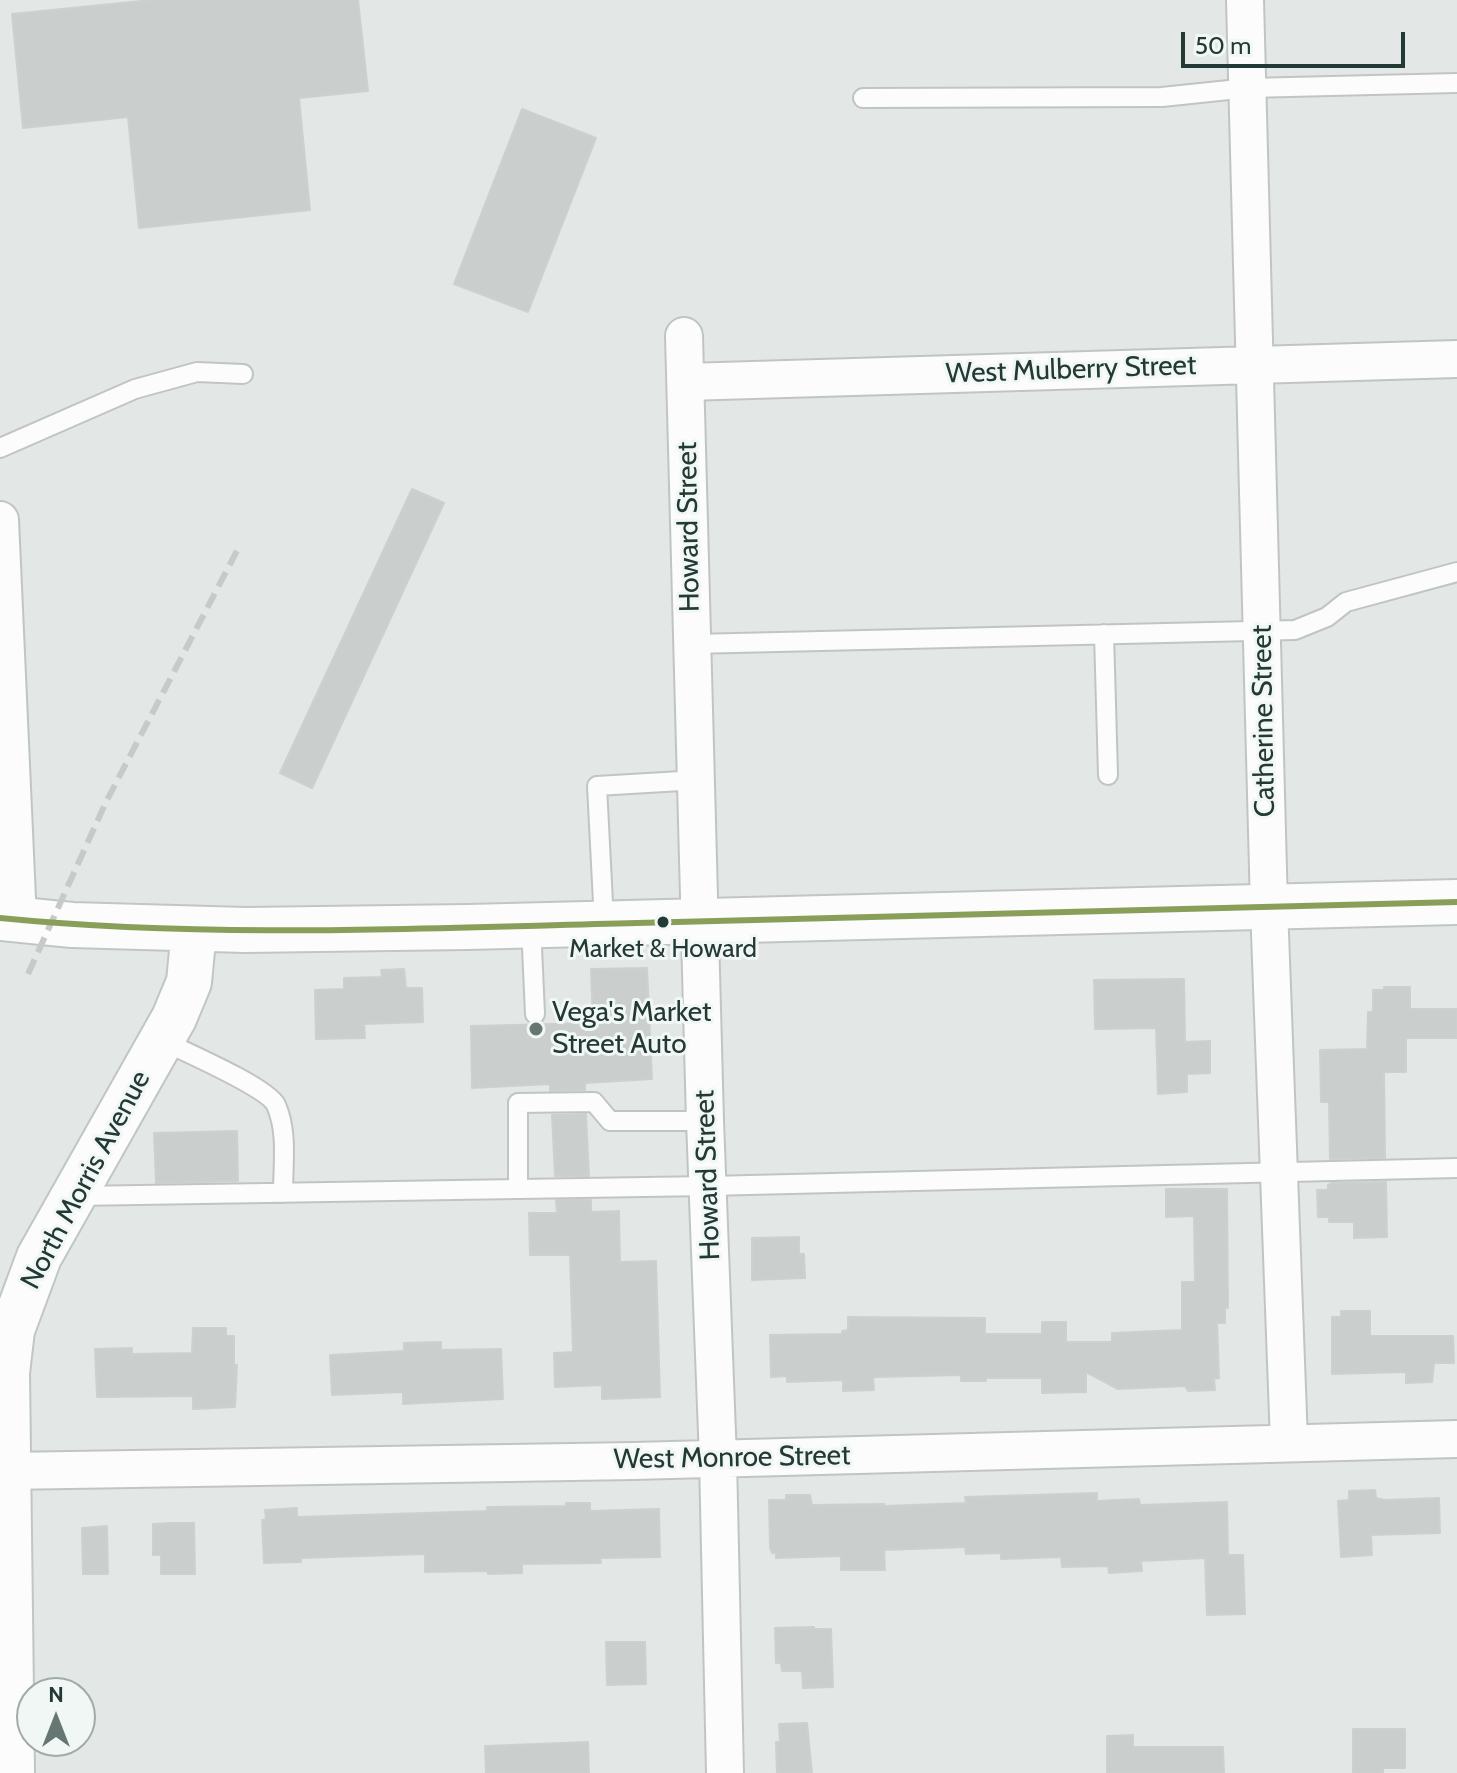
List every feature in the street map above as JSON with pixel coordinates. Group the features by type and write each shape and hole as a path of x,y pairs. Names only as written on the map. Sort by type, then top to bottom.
{"street":[{"name":"Catherine Street","path":"1245,0 1269,907 1289,1442"},
{"name":"Howard Street","path":"684,336 725,1773"},
{"name":"West Mulberry Street","path":"686,382 1457,359"},
{"path":"0,520 9,919 194,930 531,925 1457,902"},
{"name":"North Morris Avenue","path":"12,1773 5,1632 3,1471 12,1330 39,1257 161,1040 189,982 194,930"},
{"name":"West Monroe Street","path":"3,1471 718,1459 1457,1439"}],"lane":[{"path":"863,98 1162,97 1248,88 1457,83"},
{"path":"0,448 135,389 197,372 243,374"},
{"path":"692,644 1295,630 1327,617 1346,602 1457,572"},
{"path":"1104,634 1108,775"},
{"path":"604,922 597,786 698,780"},
{"path":"531,925 535,1014"},
{"path":"161,1040 214,1065 274,1101 283,1128 283,1193"},
{"path":"518,1189 518,1103 594,1102 610,1121 705,1121"},
{"path":"72,1196 708,1186 1457,1168"}],"building":[{"path":"151,0 358,0 368,91 299,98 310,210 139,228 128,117 23,128 12,14"},
{"path":"522,109 596,138 528,312 454,284"},
{"path":"412,489 444,503 312,788 280,773"},
{"path":"647,968 652,1079 585,1083 585,1090 550,1091 550,1084 472,1088 471,1026 593,1023 591,969"},
{"path":"404,969 406,988 422,988 423,1022 364,1024 365,1038 316,1039 315,990 344,989 344,978 382,977 381,970"},
{"path":"1184,979 1185,1042 1210,1041 1210,1073 1187,1074 1187,1092 1158,1094 1156,1028 1095,1029 1094,980"},
{"path":"1384,987 1410,987 1410,1009 1457,1009 1457,1038 1406,1038 1406,1072 1384,1072 1385,1158 1330,1159 1329,1102 1321,1102 1320,1050 1367,1049 1368,1012 1373,1012 1373,990 1384,990"},
{"path":"586,1114 589,1176 555,1176 552,1115"},
{"path":"237,1131 238,1181 156,1183 154,1133"},
{"path":"1386,1182 1387,1237 1354,1238 1354,1222 1329,1222 1329,1217 1318,1217 1317,1190 1328,1190 1331,1183"},
{"path":"1166,1189 1227,1189 1228,1308 1225,1308 1225,1323 1217,1323 1219,1378 1214,1379 1215,1390 1188,1391 1185,1386 1118,1389 1086,1372 1086,1392 1042,1393 1042,1378 961,1381 961,1375 876,1377 873,1378 874,1390 843,1391 843,1380 787,1382 787,1376 771,1377 770,1335 842,1334 842,1331 848,1330 848,1317 985,1318 985,1334 1042,1334 1042,1322 1066,1322 1066,1342 1112,1342 1112,1333 1182,1330 1182,1282 1195,1282 1194,1216 1166,1217"},
{"path":"556,1200 591,1200 591,1212 619,1211 620,1262 656,1261 660,1397 602,1399 602,1385 555,1387 554,1353 573,1352 570,1255 530,1255 529,1213 557,1213"},
{"path":"799,1237 799,1254 804,1254 805,1278 752,1280 752,1238"},
{"path":"1341,1311 1370,1311 1370,1336 1453,1336 1454,1363 1434,1363 1432,1382 1406,1383 1406,1372 1332,1374 1332,1317 1341,1317"},
{"path":"193,1328 226,1328 226,1336 234,1336 234,1365 237,1365 235,1407 193,1409 193,1396 97,1397 95,1349 132,1348 132,1354 192,1353"},
{"path":"441,1342 441,1350 501,1349 503,1399 403,1404 403,1392 332,1395 330,1355 404,1351 404,1343"},
{"path":"1375,1490 1376,1498 1385,1500 1439,1498 1440,1533 1371,1535 1372,1555 1341,1557 1338,1501 1349,1500 1349,1491"},
{"path":"1097,1493 1097,1501 1139,1499 1140,1505 1227,1502 1228,1555 1243,1555 1245,1614 1207,1615 1205,1558 1141,1561 1142,1571 1109,1573 1108,1566 1062,1567 1061,1557 1001,1559 1001,1553 966,1554 965,1547 884,1550 885,1570 841,1570 841,1556 776,1558 776,1553 772,1553 770,1548 769,1500 786,1500 786,1495 810,1495 812,1505 884,1506 966,1503 965,1497"},
{"path":"566,1503 590,1503 590,1511 659,1509 660,1557 600,1558 601,1563 522,1564 522,1573 488,1574 488,1571 425,1572 425,1554 301,1558 301,1562 264,1563 262,1520 266,1520 265,1510 297,1508 297,1517 487,1511 487,1507 566,1506"},
{"path":"194,1523 195,1574 161,1574 161,1555 153,1555 153,1524"},
{"path":"107,1526 108,1574 83,1574 82,1528"},
{"path":"775,1628 831,1629 833,1687 803,1688 802,1671 782,1671 781,1663 776,1663"},
{"path":"606,1642 645,1642 646,1684 607,1685"},
{"path":"807,1723 812,1773 777,1773 779,1724"},
{"path":"1353,1729 1405,1729 1405,1768 1383,1768 1383,1773 1353,1773"},
{"path":"1133,1735 1133,1747 1223,1747 1224,1773 1107,1773 1107,1736"},
{"path":"588,1742 589,1773 486,1773 485,1746"}],"railway":[{"path":"28,974 106,802 239,547"}],"transit line":[{"path":"0,918 159,928 318,930 1457,902"}],"place":[{"name":"Market & Howard","path":"663,922"},
{"name":"Vega's Market Street Auto","path":"536,1029"}]}
